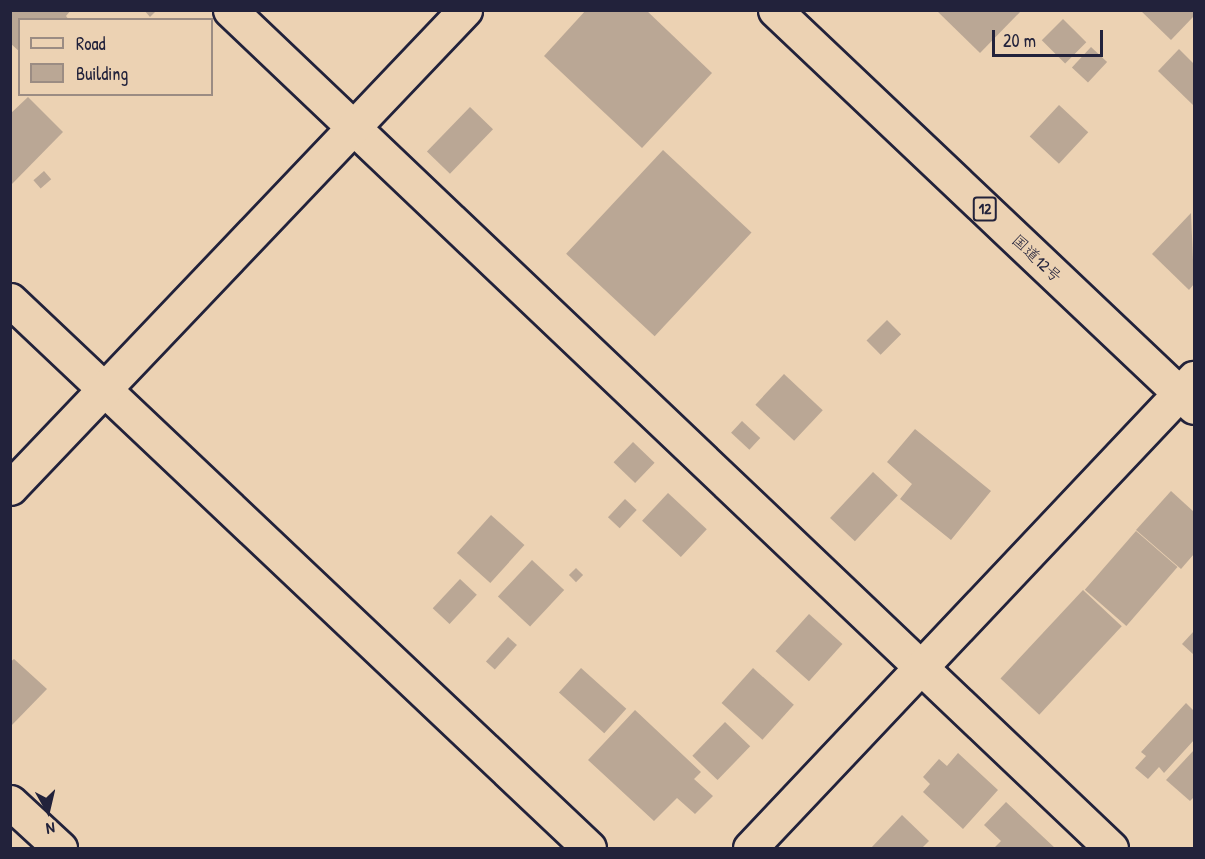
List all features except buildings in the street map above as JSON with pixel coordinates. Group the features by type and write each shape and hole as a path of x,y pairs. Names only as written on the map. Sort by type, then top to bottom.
{"main road":[{"path":"230,10 1111,849"},
{"path":"10,488 465,10"},
{"name":"国道12号","path":"775,10 1190,393"},
{"path":"10,300 589,849"},
{"path":"750,849 919,665 1190,393"},
{"path":"10,802 60,849"}]}
